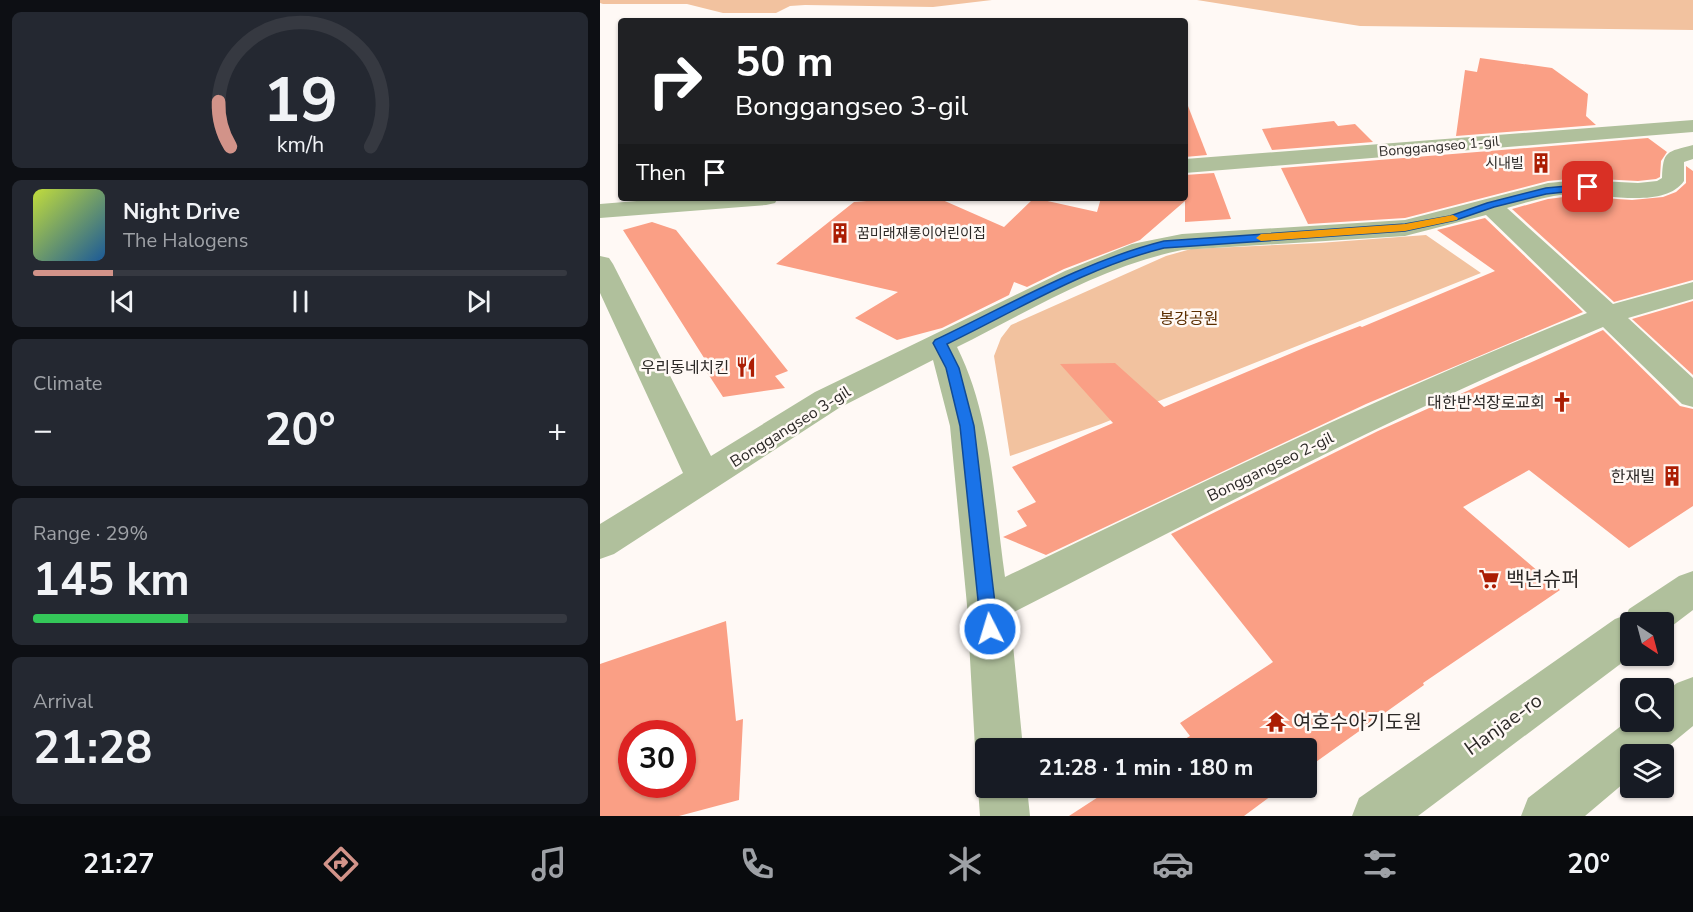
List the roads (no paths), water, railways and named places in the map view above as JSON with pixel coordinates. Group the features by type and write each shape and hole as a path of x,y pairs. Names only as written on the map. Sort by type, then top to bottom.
{"street":[{"name":"Bonggangseo 1-gil","path":"1188,166 1693,126"},
{"name":"Bonggangseo 3-gil","path":"600,543 827,400 1075,277 1141,250 1182,242 1405,228 1452,218 1490,205 1569,188 1642,190 1661,188 1672,184 1675,178 1673,161 1677,157 1693,152"},
{"path":"600,211 728,201"},
{"path":"1490,205 1693,396"},
{"path":"600,264 704,479"},
{"name":"Bonggangseo 2-gil","path":"988,605 1337,432 1521,350 1607,315 1693,290"},
{"path":"940,343 952,368 967,426 988,605 998,738"},
{"path":"1658,612 1693,588"},
{"name":"Hanjae-ro","path":"1377,816 1620,639"},
{"path":"1546,816 1693,698"},
{"path":"1004,798 1005,816"}],"place":[{"name":"시내빌","path":"1541,163"},
{"name":"꿈미래재롱이어린이집","path":"840,233"},
{"name":"우리동네치킨","path":"746,367"},
{"name":"대한반석장로교회","path":"1562,402"},
{"name":"한재빌","path":"1672,476"},
{"name":"백년슈퍼","path":"1489,579"},
{"name":"여호수아기도원","path":"1276,722"}],"park label":[{"name":"봉강공원","path":"1189,318"}]}
